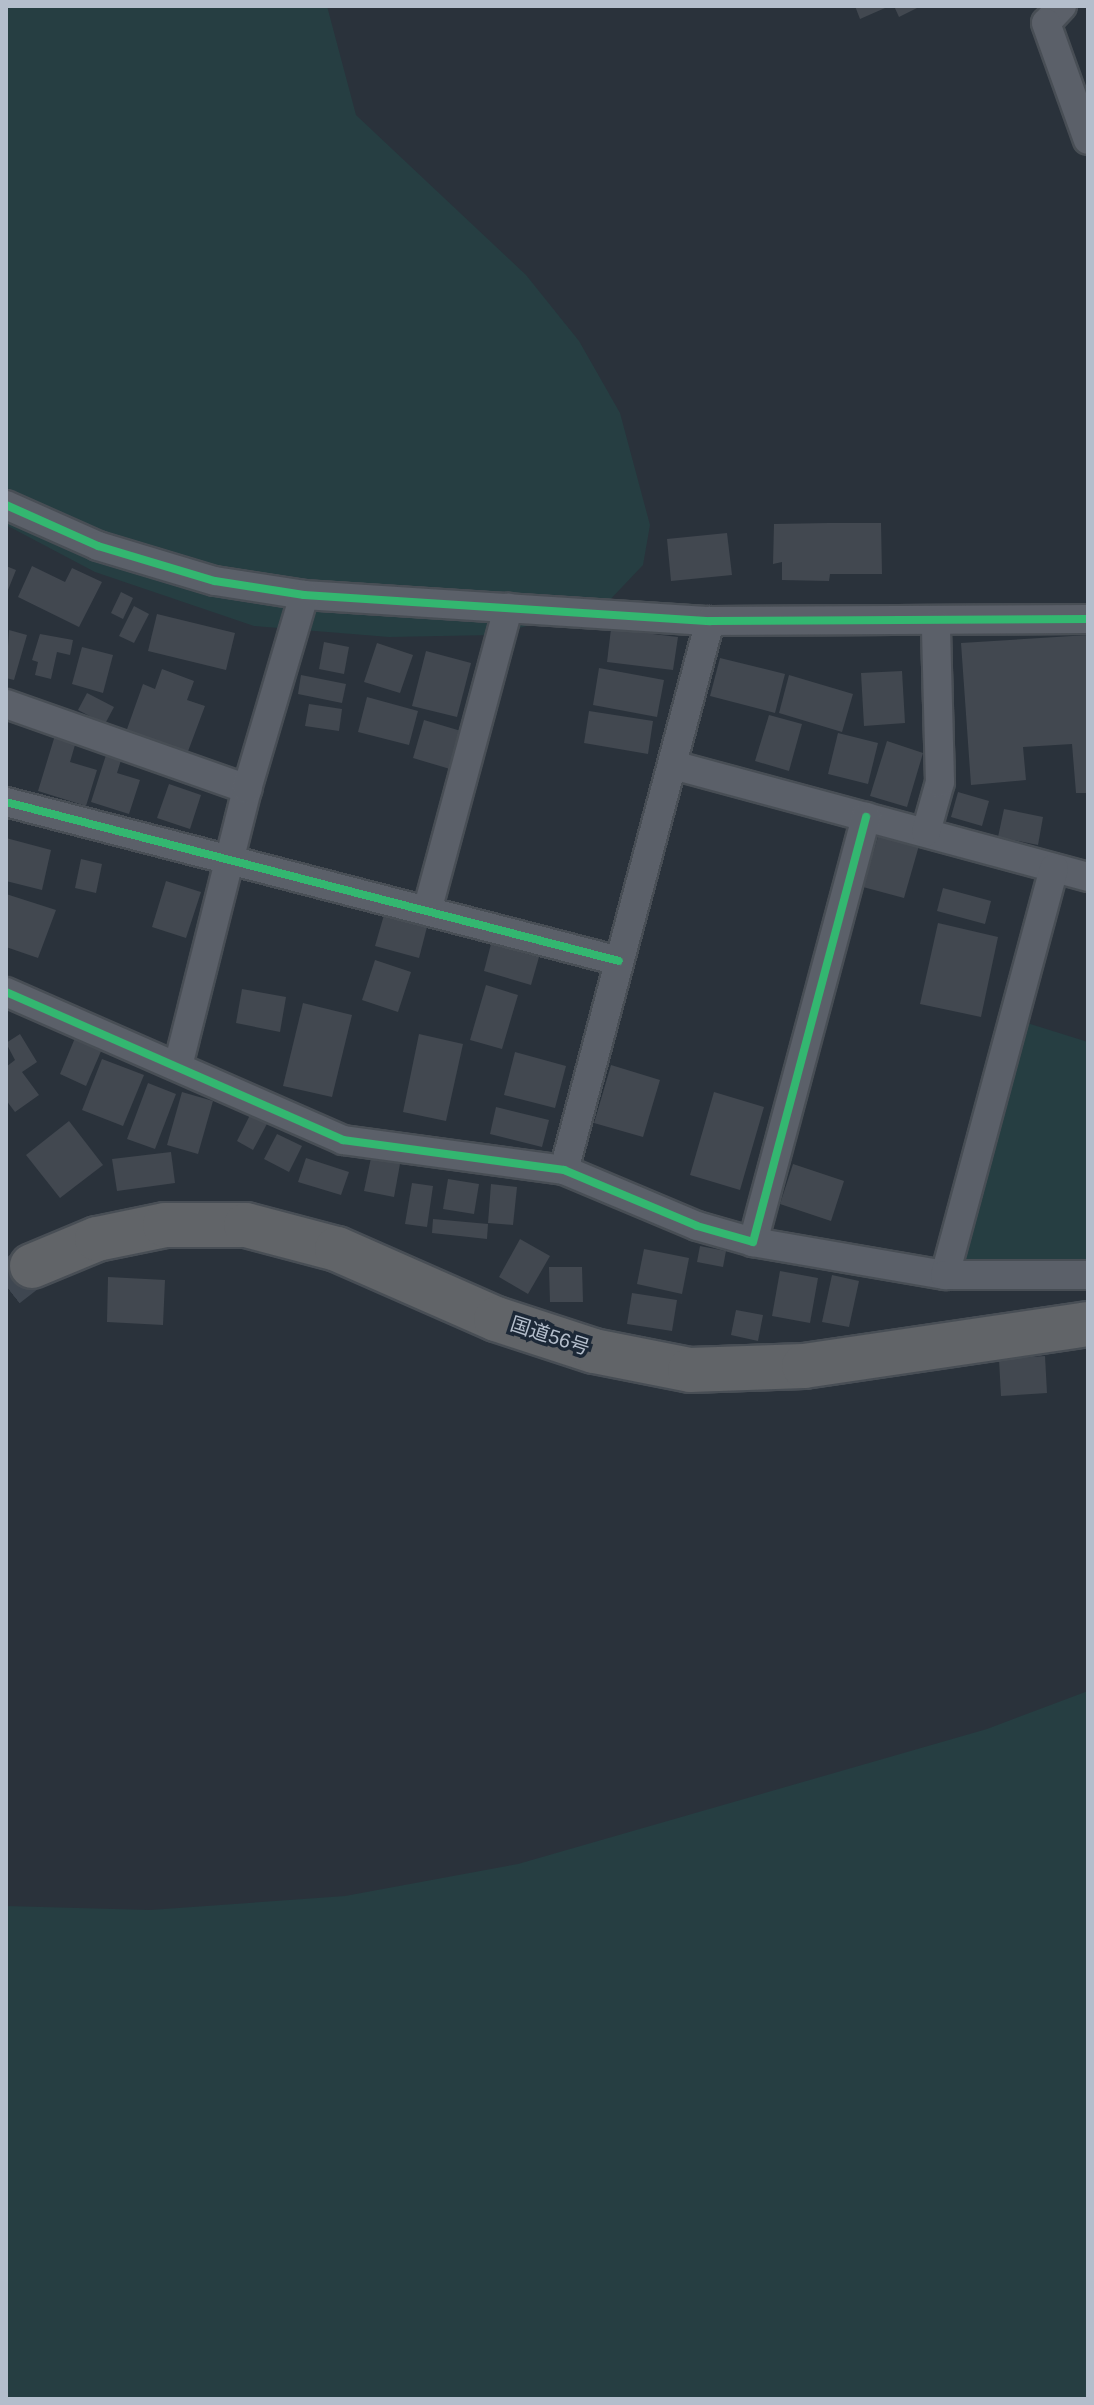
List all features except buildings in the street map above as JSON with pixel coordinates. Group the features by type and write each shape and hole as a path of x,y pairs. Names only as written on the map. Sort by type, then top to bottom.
{"highway":[{"name":"国道56号","path":"32,1266 97,1239 165,1225 246,1225 337,1249 524,1328 594,1351 690,1370 804,1366 1088,1324"}],"street":[{"path":"1044,12 1088,140"},
{"path":"6,505 112,550 215,581 304,595 710,621 936,624 1088,619"},
{"path":"178,1066 247,789 304,595"},
{"path":"427,911 508,608"},
{"path":"564,1170 710,621"},
{"path":"926,832 940,782 936,624"},
{"path":"6,704 247,789"},
{"path":"673,765 1088,877"},
{"path":"6,802 619,961"},
{"path":"753,1242 866,817"},
{"path":"945,1275 1054,868"},
{"path":"6,992 343,1140 564,1170 697,1226 753,1242 945,1275 1088,1275"}],"green space":[{"path":"6,6 327,6 356,115 526,275 579,341 620,413 650,525 643,565 605,605 493,635 389,637 254,626 95,572 6,525"},
{"path":"1014,1019 1088,1042 1088,1275 945,1275"},
{"path":"1088,1691 1088,2399 6,2399 6,1906 150,1910 345,1896 518,1864 987,1729"}],"tunnel":[{"path":"6,1286 32,1266"}],"cycle path":[{"path":"6,505 98,546 215,581 304,595 710,621 1088,619"},
{"path":"6,802 619,961"},
{"path":"6,992 343,1140 564,1170 697,1226 753,1242 866,817"}]}
